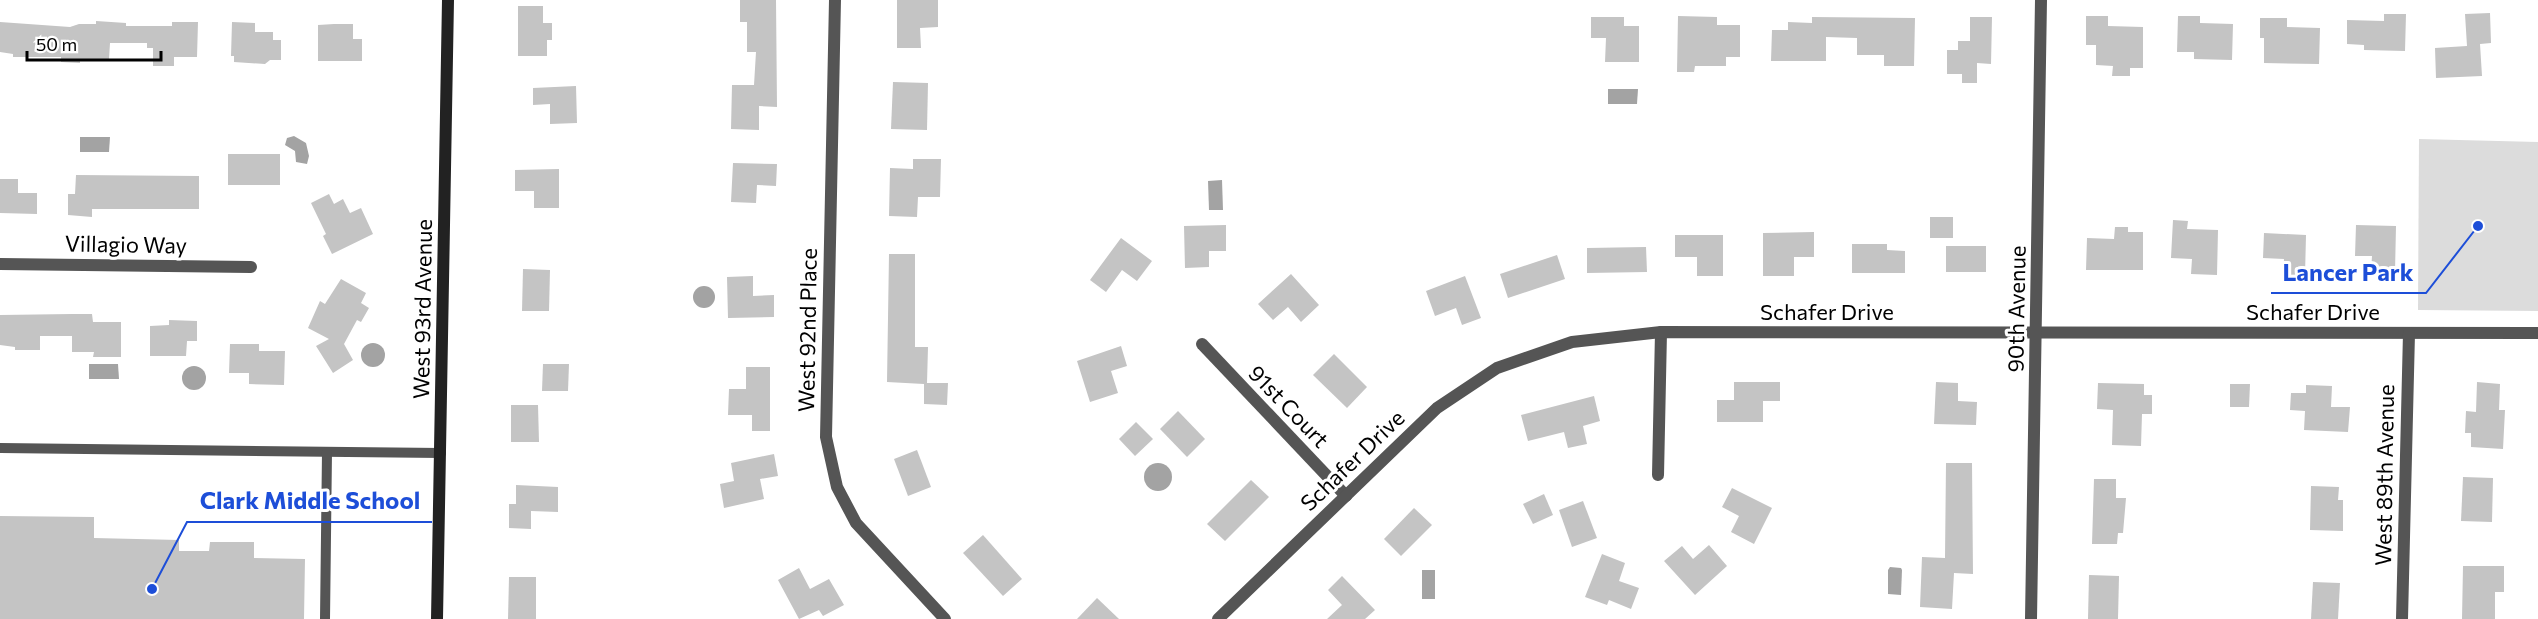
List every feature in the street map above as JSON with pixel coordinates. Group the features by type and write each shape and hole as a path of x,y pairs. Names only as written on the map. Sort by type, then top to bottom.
{"street":[{"name":"West 93rd Avenue","path":"437,619 448,0"},
{"name":"West 92nd Place","path":"835,0 826,398 826,437 830,462 837,487 856,523 945,619"},
{"name":"90th Avenue","path":"2031,619 2041,0"},
{"name":"Villagio Way","path":"0,264 251,267"},
{"name":"Schafer Drive","path":"1218,619 1437,408 1497,368 1572,342 1661,332 2538,333"},
{"path":"1658,475 1661,332"},
{"name":"West 89th Avenue","path":"2402,619 2409,333"},
{"name":"91st Court","path":"1202,344 1346,496"}],"lane":[{"path":"0,448 441,453"},
{"path":"325,619 327,452"}],"shaded area":[{"path":"1608,89 1638,89 1637,104 1608,104"},
{"path":"294,136 306,143 309,156 307,164 296,162 295,151 285,145 287,138"},
{"path":"80,137 110,137 109,152 80,152"},
{"path":"2419,139 2538,142 2538,311 2418,310"},
{"path":"1222,180 1223,210 1209,210 1208,181"},
{"path":"704,286 712,289 715,297 712,305 704,308 696,305 693,297 696,289"},
{"path":"373,343 382,346 385,355 382,364 373,367 364,364 361,355 364,346"},
{"path":"89,364 118,364 119,379 89,379"},
{"path":"194,366 202,370 206,378 202,386 194,390 186,386 182,378 186,370"},
{"path":"1158,463 1168,467 1172,477 1168,487 1158,491 1148,487 1144,477 1148,467"},
{"path":"1890,567 1902,570 1901,595 1888,594"},
{"path":"1422,570 1435,570 1435,599 1422,599"}],"building":[{"path":"740,0 776,0 777,107 759,106 759,130 731,129 732,85 754,85 756,52 747,52 747,22 740,22"},
{"path":"897,0 938,0 938,27 920,28 921,48 897,48"},
{"path":"518,6 543,6 543,23 552,23 552,40 547,40 547,56 518,56"},
{"path":"2490,13 2491,43 2480,44 2482,76 2436,78 2435,48 2467,46 2465,14"},
{"path":"2384,14 2406,14 2405,51 2364,50 2364,45 2347,44 2347,20 2384,21"},
{"path":"1678,16 1717,17 1717,25 1740,25 1740,57 1726,57 1726,66 1695,66 1694,72 1677,72"},
{"path":"2086,16 2108,16 2108,26 2143,27 2143,68 2130,68 2130,76 2112,76 2113,66 2096,65 2096,45 2086,45"},
{"path":"2178,16 2200,16 2200,23 2233,24 2232,60 2194,59 2194,52 2177,52"},
{"path":"1591,17 1624,17 1624,26 1639,26 1639,62 1605,62 1606,38 1591,38"},
{"path":"1812,17 1915,18 1914,66 1884,66 1884,55 1857,55 1857,38 1826,37 1826,61 1771,61 1772,30 1788,30 1788,22 1812,23"},
{"path":"1970,17 1992,17 1991,64 1977,63 1977,83 1962,83 1962,74 1947,74 1947,50 1958,50 1958,41 1970,41"},
{"path":"2260,18 2287,18 2287,27 2320,28 2319,64 2264,63 2264,38 2260,38"},
{"path":"96,21 126,23 126,26 172,26 172,22 198,22 197,57 174,57 174,66 153,66 153,48 147,48 147,43 110,43 109,59 80,59 80,63 61,62 61,57 13,57 13,54 0,52 0,22 70,27 79,24 96,24"},
{"path":"232,22 255,23 255,32 273,32 273,40 281,40 281,60 270,60 265,64 234,62 234,56 231,56"},
{"path":"353,24 353,39 362,39 362,61 318,61 318,25"},
{"path":"893,82 928,83 927,130 891,129"},
{"path":"576,86 577,123 550,124 550,104 533,105 533,88"},
{"path":"228,154 280,154 280,185 228,185"},
{"path":"913,159 941,159 940,197 918,197 917,217 889,216 890,168 913,169"},
{"path":"733,163 777,164 776,186 757,185 756,203 731,202"},
{"path":"559,169 559,208 534,208 534,191 515,191 515,170"},
{"path":"76,175 199,176 199,209 92,209 92,217 68,215 68,194 75,194"},
{"path":"0,179 18,179 18,193 37,193 37,214 0,213"},
{"path":"329,194 334,204 343,199 350,213 361,208 373,234 332,254 323,236 326,234 311,203"},
{"path":"1930,217 1953,217 1953,238 1930,238"},
{"path":"2173,220 2188,221 2187,229 2218,230 2217,275 2191,274 2192,259 2171,258"},
{"path":"1226,225 1226,251 1209,251 1209,267 1185,268 1184,226"},
{"path":"2356,225 2396,226 2395,272 2371,272 2372,256 2355,256"},
{"path":"2115,227 2128,227 2128,232 2143,232 2143,270 2086,270 2087,238 2114,239"},
{"path":"1814,232 1814,257 1794,257 1794,276 1763,276 1763,233"},
{"path":"2264,233 2306,235 2305,276 2283,275 2284,259 2263,258"},
{"path":"1675,235 1723,235 1723,276 1697,276 1697,257 1675,257"},
{"path":"1121,238 1152,261 1137,281 1122,270 1106,292 1090,280"},
{"path":"1852,244 1887,244 1887,250 1905,251 1905,273 1852,273"},
{"path":"1946,246 1986,246 1986,272 1946,272"},
{"path":"1646,247 1647,272 1587,273 1587,248"},
{"path":"889,254 915,254 915,347 928,347 927,383 948,383 947,405 924,404 924,384 887,382"},
{"path":"1557,255 1565,279 1508,298 1500,274"},
{"path":"523,269 550,270 549,311 522,311"},
{"path":"1291,274 1319,305 1301,322 1288,307 1273,320 1258,304"},
{"path":"753,276 753,296 774,295 774,317 728,318 727,277"},
{"path":"1465,276 1481,318 1462,325 1456,308 1435,316 1426,291"},
{"path":"341,279 366,293 361,303 369,308 361,322 357,320 344,344 353,360 333,373 316,346 329,339 308,328 320,301 325,304"},
{"path":"92,314 93,322 121,322 121,357 93,357 94,352 72,352 72,336 40,336 40,350 15,350 15,347 0,345 0,315"},
{"path":"169,320 197,321 197,341 187,341 186,356 150,356 150,326 169,325"},
{"path":"230,344 259,344 259,351 285,351 284,385 249,384 249,373 229,373"},
{"path":"1121,346 1127,366 1111,371 1118,393 1090,402 1077,361"},
{"path":"1334,354 1367,387 1347,408 1313,375"},
{"path":"543,364 569,364 568,391 542,391"},
{"path":"746,367 770,367 770,431 752,431 752,415 728,415 729,389 746,389"},
{"path":"1734,382 1780,382 1780,401 1763,401 1763,422 1717,422 1717,400 1734,400"},
{"path":"1936,382 1958,383 1958,401 1977,402 1976,425 1934,424"},
{"path":"2477,382 2500,384 2499,410 2505,410 2503,449 2471,447 2471,433 2465,433 2466,411 2476,412"},
{"path":"2098,383 2144,384 2144,395 2152,395 2152,414 2142,414 2141,446 2112,445 2113,410 2097,409"},
{"path":"2230,384 2250,384 2249,407 2230,407"},
{"path":"2306,385 2332,386 2331,407 2350,407 2348,432 2304,430 2305,411 2290,410 2291,393 2306,393"},
{"path":"1594,396 1600,421 1583,426 1587,444 1568,448 1564,432 1528,441 1521,415"},
{"path":"511,405 538,405 539,442 511,442"},
{"path":"1178,411 1205,439 1187,457 1160,429"},
{"path":"1136,422 1153,439 1135,456 1119,439"},
{"path":"917,450 931,487 908,496 894,459"},
{"path":"774,454 778,476 760,479 764,499 724,508 720,484 734,481 731,463"},
{"path":"1946,463 1972,463 1973,574 1954,573 1952,609 1920,607 1922,557 1945,558"},
{"path":"2463,477 2493,478 2492,522 2461,521"},
{"path":"2094,479 2116,479 2116,498 2126,498 2123,533 2118,533 2117,544 2092,544"},
{"path":"1251,480 1269,497 1225,541 1207,524"},
{"path":"516,485 558,487 558,512 531,511 531,529 509,528 509,504 516,504"},
{"path":"2311,486 2339,487 2338,500 2343,500 2343,531 2310,530"},
{"path":"1732,488 1772,508 1754,544 1731,532 1739,516 1722,507"},
{"path":"1544,494 1553,515 1533,524 1523,504"},
{"path":"1583,501 1597,538 1572,547 1559,510"},
{"path":"1414,508 1432,525 1401,556 1384,539"},
{"path":"0,516 94,517 94,538 179,540 179,551 209,551 210,542 254,542 254,558 305,559 304,619 0,619"},
{"path":"983,535 1022,579 1003,596 963,553"},
{"path":"1709,545 1727,566 1695,595 1664,561 1682,546 1693,559"},
{"path":"1602,554 1625,563 1619,581 1639,588 1631,609 1609,600 1607,605 1585,597"},
{"path":"2463,566 2504,566 2504,592 2495,592 2495,619 2462,619"},
{"path":"799,568 810,589 829,579 844,605 823,616 819,610 799,619 778,580"},
{"path":"2089,575 2119,576 2118,619 2088,619"},
{"path":"1342,576 1375,610 1365,619 1327,619 1342,605 1328,590"},
{"path":"509,577 536,577 536,619 508,619"},
{"path":"2313,582 2340,583 2338,619 2311,619"},
{"path":"1097,598 1119,619 1077,619"}],"place":[{"name":"Lancer Park","path":"2478,226"},
{"name":"Clark Middle School","path":"152,589"}]}
